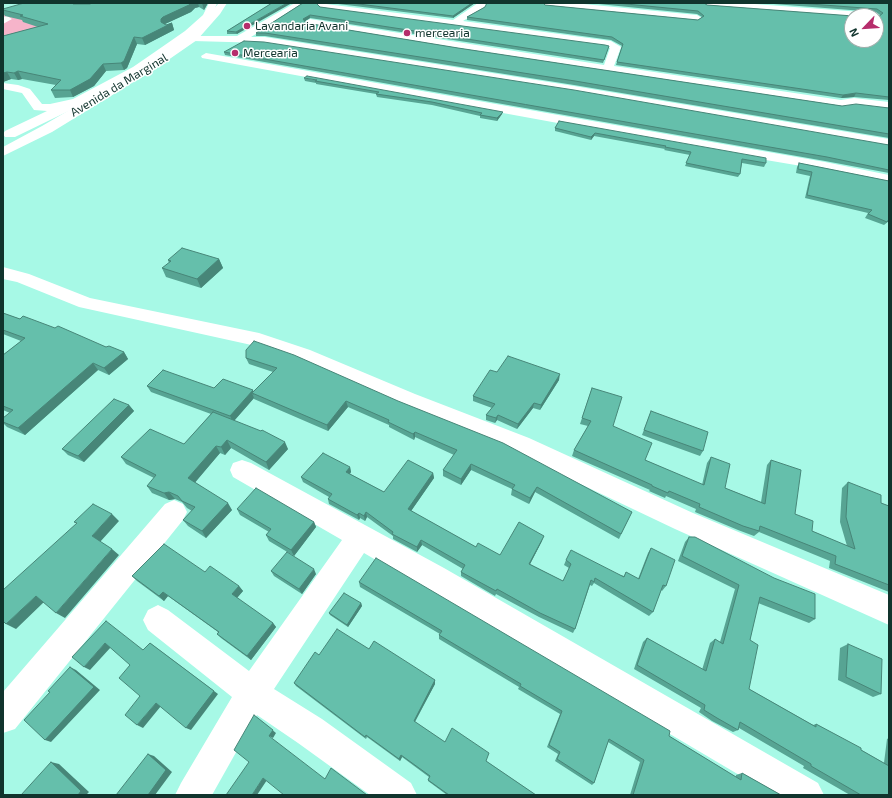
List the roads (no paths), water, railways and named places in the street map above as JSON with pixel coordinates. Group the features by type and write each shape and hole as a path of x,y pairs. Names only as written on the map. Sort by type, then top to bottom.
{"street":[{"path":"86,3 79,7 93,6 98,3"},
{"path":"10,134 77,102 137,68 188,33 207,16 213,3"},
{"name":"Avenida da Marginal","path":"3,152 53,125 154,65 194,38 223,3"},
{"path":"199,54 240,39 301,3"},
{"path":"370,86 397,61 424,40 481,6 482,3"},
{"path":"546,3 697,18"},
{"path":"706,3 844,18"},
{"path":"832,3 844,15"},
{"path":"321,5 613,45 616,47 608,69"},
{"path":"310,22 841,104 854,102 889,106"},
{"path":"194,38 265,40 790,125 889,143"},
{"path":"283,69 317,48"},
{"path":"176,50 370,86 825,166 889,179"},
{"path":"466,102 489,76"},
{"path":"3,86 18,88 26,91 38,107 50,108 77,102"},
{"path":"3,273 23,278 86,303 259,340 303,355 407,400 521,445 684,521 889,610"},
{"path":"242,470 434,578 806,795"},
{"path":"3,717 174,512"},
{"path":"192,795 252,693 360,537"},
{"path":"158,620 252,693 310,731 399,795"}],"place":[{"name":"Lavandaria Avani","path":"247,26"},
{"name":"mercearia","path":"407,33"},
{"name":"Mercearia","path":"235,53"}]}
